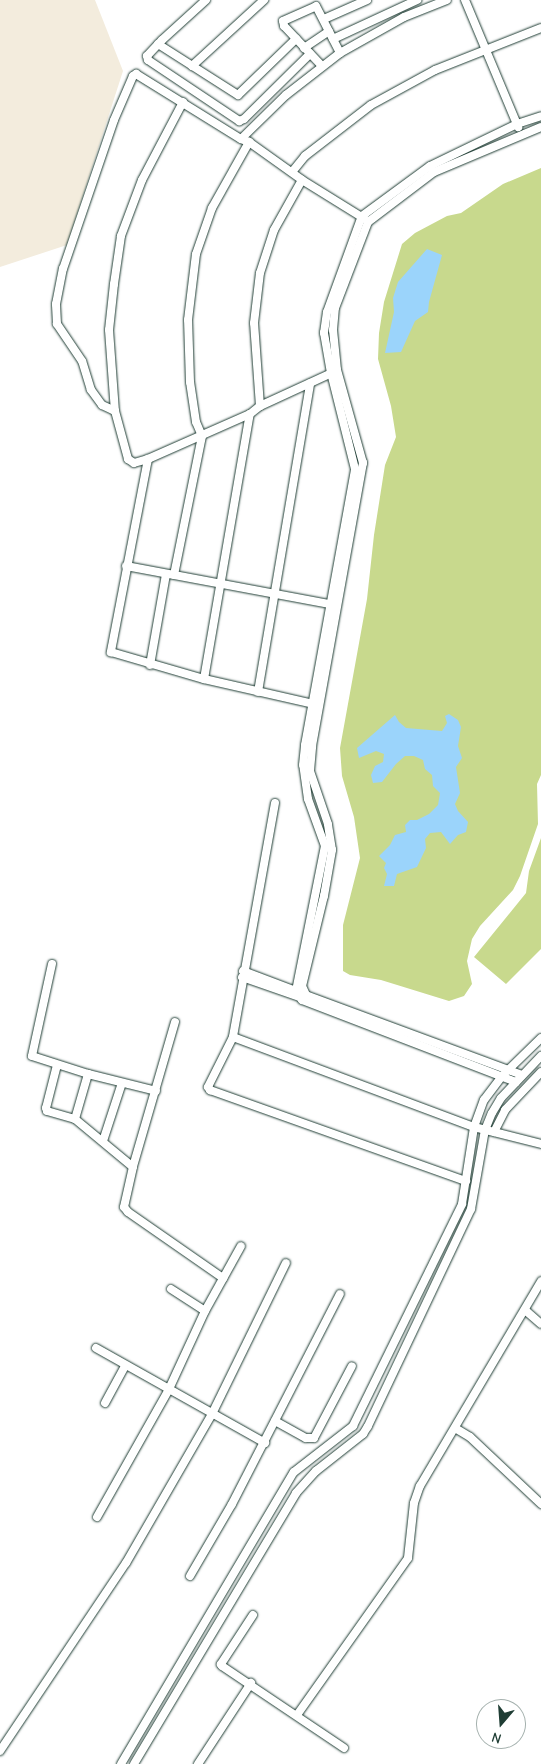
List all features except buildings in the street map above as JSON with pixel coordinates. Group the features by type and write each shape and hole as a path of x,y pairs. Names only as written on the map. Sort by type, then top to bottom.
{"street":[{"path":"206,0 147,56 150,63 238,121 244,119 307,51 331,35 417,0"},
{"path":"192,66 264,0"},
{"path":"324,19 367,0"},
{"path":"241,139 286,94 340,53 404,17 447,0"},
{"path":"464,0 521,134"},
{"path":"322,66 284,26 283,20 316,6 340,53"},
{"path":"292,172 305,156 371,105 435,70 541,28"},
{"path":"158,44 238,95 296,39"},
{"path":"115,411 102,405 91,390 82,360 57,324 56,304 63,269 114,120 133,76 136,74 241,139 249,142 302,180 365,219"},
{"path":"183,102 142,180 121,236 109,330 115,411 128,459 134,463 148,459 250,414 260,406 334,372"},
{"path":"301,994 332,850 328,824 310,771 315,704 363,463 334,372 333,330 335,308 365,219 430,166 517,124 541,116"},
{"path":"365,219 434,172 541,127"},
{"path":"174,575 202,436 196,422 190,382 188,320 196,254 212,208 249,142"},
{"path":"260,406 254,323 260,273 274,230 302,180"},
{"path":"258,692 310,383"},
{"path":"204,680 250,414"},
{"path":"148,459 111,652 204,680 315,704"},
{"path":"126,566 220,585 334,604"},
{"path":"150,665 166,574"},
{"path":"275,803 233,1037 208,1087 212,1092 466,1181"},
{"path":"52,964 31,1054 35,1058 57,1065 156,1091"},
{"path":"243,974 522,1075"},
{"path":"301,994 516,1082"},
{"path":"175,1022 133,1167 124,1207 128,1212 223,1278"},
{"path":"233,1037 474,1127 541,1144"},
{"path":"121,1764 294,1472 346,1434 353,1426 462,1204 474,1127 484,1100 502,1076 541,1038"},
{"path":"134,1764 296,1493 316,1471 362,1434 368,1426 471,1209 485,1130 501,1098 541,1056"},
{"path":"57,1065 46,1110 76,1119 133,1167"},
{"path":"494,1132 505,1110 541,1072"},
{"path":"76,1119 88,1074"},
{"path":"104,1141 122,1083"},
{"path":"97,1517 169,1389 204,1311 241,1246"},
{"path":"0,1752 126,1563 212,1414 286,1263"},
{"path":"297,1715 408,1558 416,1497 541,1281"},
{"path":"171,1289 204,1311"},
{"path":"190,1576 264,1443 340,1294"},
{"path":"525,1310 541,1324"},
{"path":"96,1348 264,1443"},
{"path":"105,1403 125,1366"},
{"path":"275,1421 306,1438 314,1438 352,1366"},
{"path":"455,1428 470,1437 541,1504"},
{"path":"253,1615 222,1664 344,1748"},
{"path":"198,1764 251,1683"}],"shaded area":[{"path":"0,0 95,0 123,71 67,245 0,267"}],"green space":[{"path":"541,168 541,775 537,784 538,824 520,876 513,890 480,926 472,939 467,961 472,984 464,996 449,1001 381,980 350,975 343,971 343,925 360,858 354,817 342,776 340,748 367,599 374,535 385,465 396,437 391,406 378,359 379,333 384,302 402,244 415,233 447,216 461,213 503,184"},
{"path":"541,838 541,949 506,984 474,957 526,893 529,871"}],"water":[{"path":"427,249 442,255 428,312 415,321 401,352 385,353 394,312 393,298 398,282"},
{"path":"449,714 458,720 461,727 458,746 462,758 456,767 460,793 455,804 458,811 468,822 466,832 458,835 450,844 441,832 430,833 425,839 426,848 417,867 397,874 394,886 384,886 387,874 384,868 386,863 379,856 390,845 395,835 406,832 405,825 410,820 417,820 429,814 438,805 440,793 433,786 432,775 425,769 423,760 414,756 405,756 382,782 373,783 371,775 375,766 383,762 384,754 376,751 359,758 357,748 395,715 406,728 442,731 447,723 445,716"}]}
